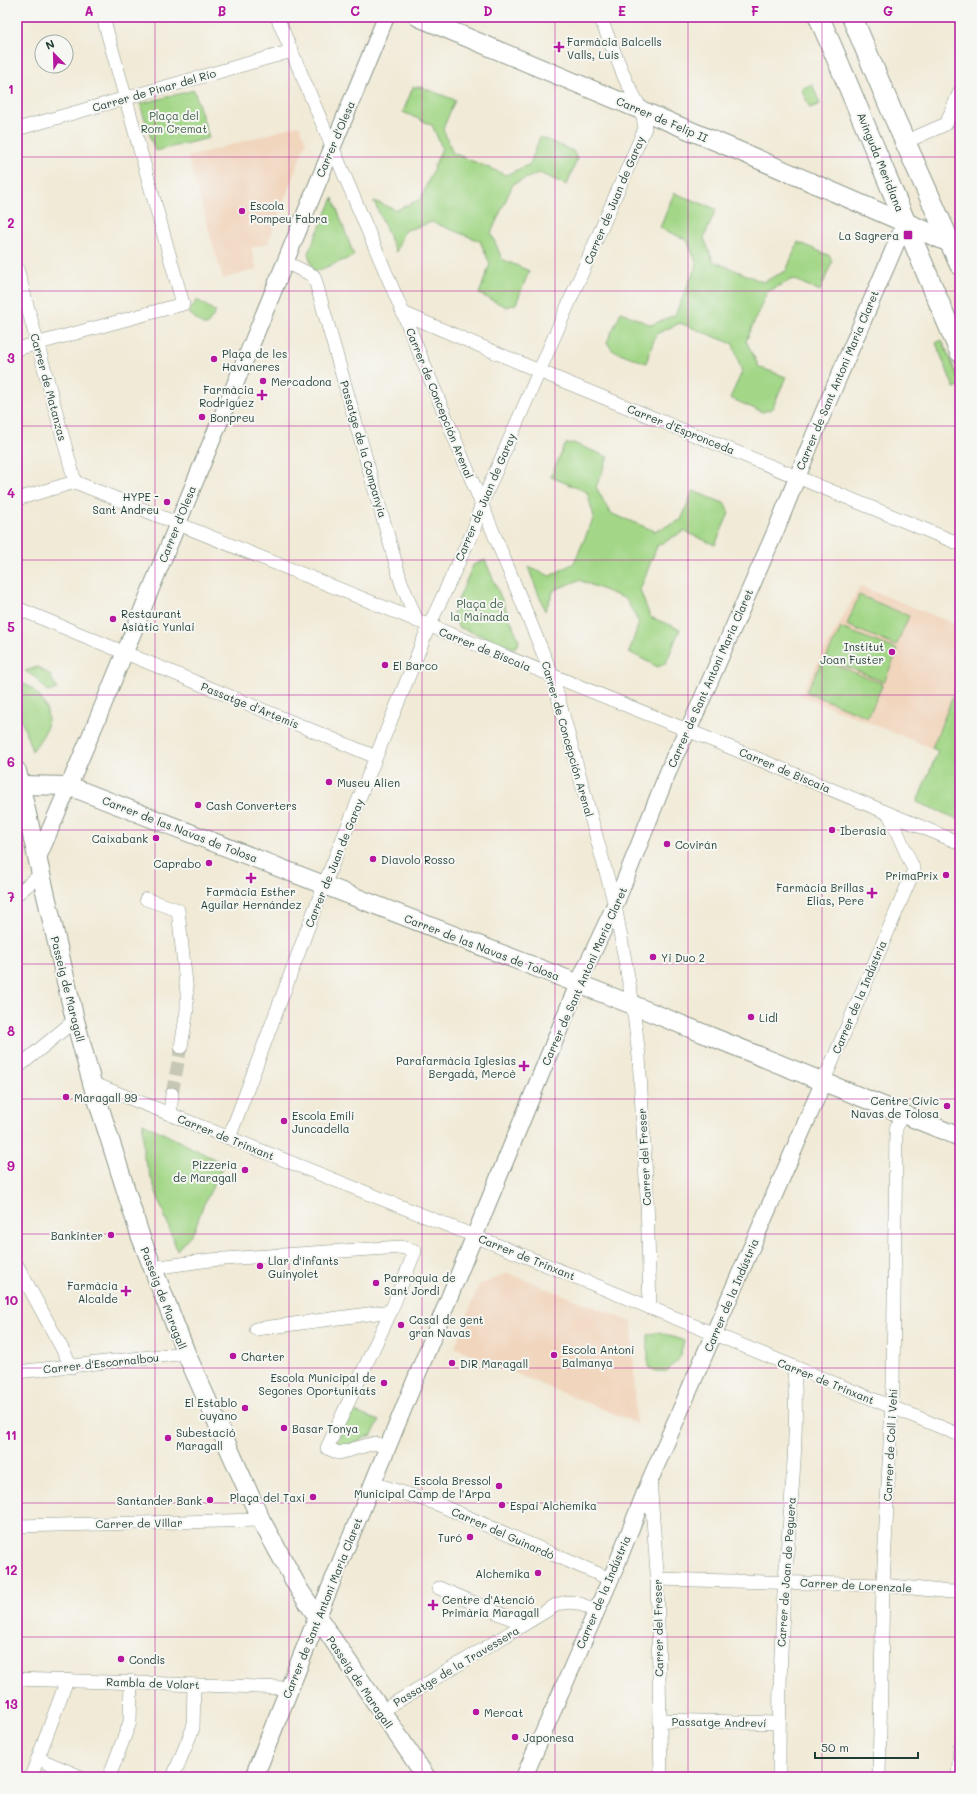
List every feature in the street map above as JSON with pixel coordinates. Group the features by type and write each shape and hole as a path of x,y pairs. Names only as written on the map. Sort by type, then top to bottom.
{"main road":[{"name":"Carrer de Felip II","path":"418,17 905,223"},
{"name":"Avinguda Meridiana","path":"819,17 889,179 905,223 960,352"},
{"path":"852,17 905,142 955,244 960,264"},
{"path":"905,223 955,244"},
{"path":"19,778 69,786"},
{"name":"Passeig de Maragall","path":"19,778 38,867 75,1020 92,1083 123,1186 152,1268 186,1353 261,1520 293,1580 317,1619 426,1777"},
{"name":"Carrer de las Navas de Tolosa","path":"69,786 633,1005 823,1083 960,1137"},
{"name":"Carrer de Sant Antoni Maria Claret","path":"254,1777 317,1619"}],"street":[{"path":"17,349 183,304 102,17"},
{"name":"Carrer de Concepción Arenal","path":"277,17 403,313 552,675 615,905 633,1005"},
{"name":"Carrer d'Olesa","path":"38,867 69,786 386,17"},
{"name":"Carrer de Juan de Garay","path":"229,1138 324,885 376,757 423,624 474,529 481,505 646,128 642,111 626,81 600,17"},
{"name":"Carrer de Pinar del Río","path":"17,129 292,51"},
{"path":"905,142 946,124 960,92"},
{"name":"Carrer de Sant Antoni Maria Claret","path":"317,1619 578,984 615,905 674,757 688,730 776,530 861,323 905,223"},
{"name":"Passatge de la Companyia","path":"285,262 314,276 401,582 423,624"},
{"name":"Carrer de Matanzas","path":"17,268 75,482"},
{"name":"Carrer d'Espronceda","path":"403,313 539,371 960,544"},
{"path":"17,499 75,482"},
{"name":"Carrer de Biscaia","path":"75,482 688,730 960,843"},
{"name":"Passatge d'Artemís","path":"17,608 376,757"},
{"name":"Carrer de la Indústria","path":"524,1777 610,1579 650,1480 715,1335 914,870 889,814"},
{"path":"17,894 38,867"},
{"path":"146,899 178,910 187,993 187,1010 181,1047"},
{"name":"Carrer del Freser","path":"633,1005 639,1057 647,1189 650,1308"},
{"path":"17,1068 75,1020"},
{"name":"Carrer de Trinxant","path":"92,1083 475,1236 960,1435"},
{"path":"170,1114 172,1094"},
{"name":"Carrer de Coll i Vehí","path":"879,1777 883,1585 892,1408 896,1129 901,1114"},
{"path":"152,1268 210,1260 401,1247 415,1251 391,1310 327,1448 339,1453 375,1443 387,1448"},
{"path":"17,1265 72,1367"},
{"path":"256,1329 391,1310"},
{"name":"Carrer d'Escornalbou","path":"17,1372 186,1353"},
{"name":"Carrer de Joan de Peguera","path":"779,1777 778,1723 784,1582 793,1471 794,1367"},
{"name":"Carrer del Freser","path":"650,1480 657,1579 660,1720 664,1777"},
{"name":"Carrer del Guinardó","path":"372,1483 435,1503 610,1579"},
{"name":"Carrer de Villar","path":"17,1526 261,1520"},
{"name":"Carrer de Lorenzale","path":"657,1579 883,1585 951,1592 960,1591"},
{"path":"439,1588 524,1624"},
{"name":"Passatge de la Travessera","path":"380,1712 556,1605 567,1601 578,1602 596,1611"},
{"name":"Rambla de Volart","path":"17,1679 131,1681 194,1685 289,1688"},
{"path":"31,1777 39,1759 67,1680"},
{"path":"109,1777 130,1722 131,1681"},
{"path":"173,1777 193,1728 194,1685"},
{"name":"Passatge Andreví","path":"660,1720 778,1723"},
{"path":"958,1777 960,1747"},
{"path":"39,1759 81,1777"}],"shaded area":[{"name":"Escola Pompeu Fabra","path":"299,125 306,142 268,243 251,248 257,269 223,279 188,157"},
{"name":"Institut Joan Fuster","path":"860,586 960,626 960,679 932,748 800,695"},
{"name":"Escola Antoni Balmanya","path":"508,1273 632,1322 636,1423 492,1364 455,1347 479,1285"}],"green space":[{"path":"812,84 820,104 810,108 801,89"},
{"path":"413,87 421,87 455,100 443,129 453,153 506,175 530,164 540,137 573,151 577,159 567,185 539,173 513,184 491,233 502,259 529,271 516,304 507,307 479,294 490,264 480,241 432,222 404,231 396,252 374,201 396,210 421,199 442,148 432,125 403,112"},
{"name":"Plaça del Rom Cremat","path":"194,90 209,138 155,151 140,104"},
{"path":"674,193 716,209 704,238 713,261 763,282 786,271 798,242 830,256 832,262 820,291 793,279 767,292 746,341 759,367 786,377 772,409 762,412 730,398 742,372 733,344 680,323 656,334 646,363 612,350 607,342 621,312 651,325 675,315 697,264 687,240 660,228"},
{"path":"333,198 354,256 314,272 308,253"},
{"path":"196,301 199,301 216,312 207,325 203,325 189,313"},
{"path":"942,340 960,382 960,386 954,388 936,343"},
{"path":"573,443 608,457 596,487 610,513 655,531 681,520 693,491 724,503 729,513 715,545 684,531 657,546 640,590 650,617 680,629 666,663 658,667 629,652 639,623 626,599 579,580 554,590 545,611 528,567 550,576 574,563 594,517 587,492 551,477 563,448 566,444"},
{"name":"Plaça de la Mainada","path":"485,560 519,640 518,645 514,648 458,627 453,612 473,565"},
{"path":"859,595 909,616 896,646 847,625"},
{"path":"841,628 898,650 884,682 826,658"},
{"path":"823,660 883,684 868,717 806,692"},
{"path":"38,667 50,675 57,689 48,692 36,678 25,671"},
{"path":"960,679 960,820 917,802 938,751 932,748"},
{"path":"17,681 30,687 36,692 41,698 47,712 48,719 46,730 32,751 17,707"},
{"path":"143,1123 224,1164 203,1206 194,1231 177,1250 143,1155"},
{"path":"659,1332 684,1341 679,1359 667,1371 656,1371 648,1367 648,1335"},
{"path":"352,1411 379,1421 372,1435 340,1448 335,1446"}],"tunnel":[{"path":"172,1094 181,1047"}],"place":[{"name":"Farmàcia Balcells Valls, Luis","path":"559,47"},
{"name":"Escola Pompeu Fabra","path":"242,211"},
{"name":"La Sagrera","path":"908,235"},
{"name":"Plaça de les Havaneres","path":"214,359"},
{"name":"Mercadona","path":"263,381"},
{"name":"Farmàcia Rodriguez","path":"262,395"},
{"name":"Bonpreu","path":"202,417"},
{"name":"HYPE - Sant Andreu","path":"167,502"},
{"name":"Restaurant Asiàtic Yunlai","path":"113,619"},
{"name":"Institut Joan Fuster","path":"892,652"},
{"name":"El Barco","path":"385,665"},
{"name":"Museu Alien","path":"329,782"},
{"name":"Cash Converters","path":"198,805"},
{"name":"Iberasia","path":"832,830"},
{"name":"Caixabank","path":"156,838"},
{"name":"Covirán","path":"667,844"},
{"name":"Diavolo Rosso","path":"373,859"},
{"name":"Caprabo","path":"209,863"},
{"name":"PrimaPrix","path":"946,875"},
{"name":"Farmàcia Esther Aguilar Hernández","path":"251,878"},
{"name":"Farmàcia Brillas Elias, Pere","path":"872,893"},
{"name":"Yi Duo 2","path":"653,957"},
{"name":"Lidl","path":"751,1017"},
{"name":"Parafarmàcia Iglesias Bergadà, Mercè","path":"524,1066"},
{"name":"Maragall 99","path":"66,1097"},
{"name":"Centre Cívic Navas de Tolosa","path":"947,1106"},
{"name":"Escola Emili Juncadella","path":"284,1121"},
{"name":"Pizzeria de Maragall","path":"245,1170"},
{"name":"Bankinter","path":"111,1235"},
{"name":"Llar d'infants Guinyolet","path":"260,1266"},
{"name":"Parroquia de Sant Jordi","path":"376,1283"},
{"name":"Farmàcia Alcalde","path":"126,1291"},
{"name":"Casal de gent gran Navas","path":"401,1325"},
{"name":"Escola Antoni Balmanya","path":"554,1355"},
{"name":"Charter","path":"233,1356"},
{"name":"DiR Maragall","path":"452,1363"},
{"name":"Escola Municipal de Segones Oportunitats","path":"384,1383"},
{"name":"El Establo cuyano","path":"245,1408"},
{"name":"Basar Tonya","path":"284,1428"},
{"name":"Subestació Maragall","path":"168,1438"},
{"name":"Escola Bressol Municipal Camp de l'Arpa","path":"499,1486"},
{"name":"Plaça del Taxi","path":"313,1497"},
{"name":"Santander Bank","path":"210,1500"},
{"name":"Espai Alchemika","path":"502,1505"},
{"name":"Turó","path":"470,1537"},
{"name":"Alchemika","path":"538,1573"},
{"name":"Centre d'Atenció Primària Maragall","path":"433,1605"},
{"name":"Condis","path":"121,1659"},
{"name":"Mercat","path":"476,1712"},
{"name":"Japonesa","path":"515,1737"}]}
